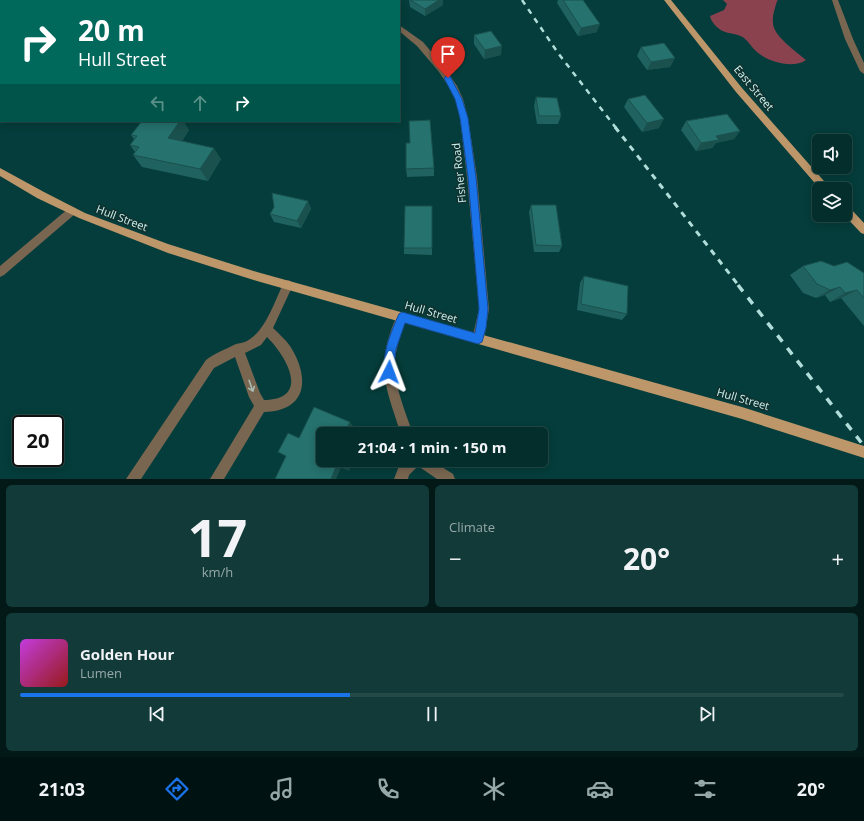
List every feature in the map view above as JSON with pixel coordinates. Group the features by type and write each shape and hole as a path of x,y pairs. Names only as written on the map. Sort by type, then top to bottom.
{"main road":[{"name":"East Street","path":"667,0 739,90 820,182"},
{"name":"Hull Street","path":"0,172 39,195 72,211 116,231 168,249 478,339 739,411 811,433 864,452"},
{"path":"852,217 864,230"}],"street":[{"path":"836,0 849,39 864,71"},
{"name":"Fisher Road","path":"400,28 420,44 442,70 459,99 464,118 472,177 484,309 478,339"},
{"path":"0,272 72,211"},
{"path":"133,479 210,364 217,358 257,342 266,328 288,284"},
{"path":"402,317 391,349 389,372 392,387 405,427"},
{"path":"261,406 274,406 290,399 296,392 298,385 297,375 287,351 266,328"},
{"path":"238,349 255,397 261,406"},
{"path":"217,479 261,406"},
{"path":"401,479 404,471 408,467"},
{"path":"430,467 448,479"}],"shaded area":[{"path":"723,0 778,0 773,15 774,28 781,38 806,60 801,63 788,64 767,59 757,52 741,36 722,31 714,24 710,16 724,10 727,4"}],"building":[{"path":"410,0 439,0 425,9"},
{"path":"563,0 583,0 600,24 581,28"},
{"path":"491,31 502,46 485,50 474,35"},
{"path":"664,43 675,58 651,62 641,47"},
{"path":"645,95 664,119 647,123 628,99"},
{"path":"536,97 557,98 561,116 539,116"},
{"path":"727,114 740,131 716,136 719,140 701,143 686,121"},
{"path":"430,120 434,168 406,169 406,143 410,143 409,121"},
{"path":"141,122 179,122 168,138 214,148 200,169 133,155 139,147 130,145 137,136 131,135"},
{"path":"272,193 308,201 297,221 270,214 274,207"},
{"path":"531,205 556,205 562,246 536,245"},
{"path":"405,206 432,206 432,248 404,248"},
{"path":"821,261 834,266 847,262 864,273 864,298 857,290 845,293 840,287 830,290 817,284 803,266"},
{"path":"584,276 628,286 627,314 581,304"},
{"path":"314,407 350,422 348,427 316,427 316,467 336,467 331,479 275,479 286,456 278,452 288,433 299,438"}],"railway":[{"path":"522,0 558,53 616,128"},
{"path":"615,127 739,286"},
{"path":"738,285 864,446"}],"route":[{"path":"389,372 391,349 402,317 478,339 481,328 484,309 472,177 464,118 459,99 448,78"}]}
